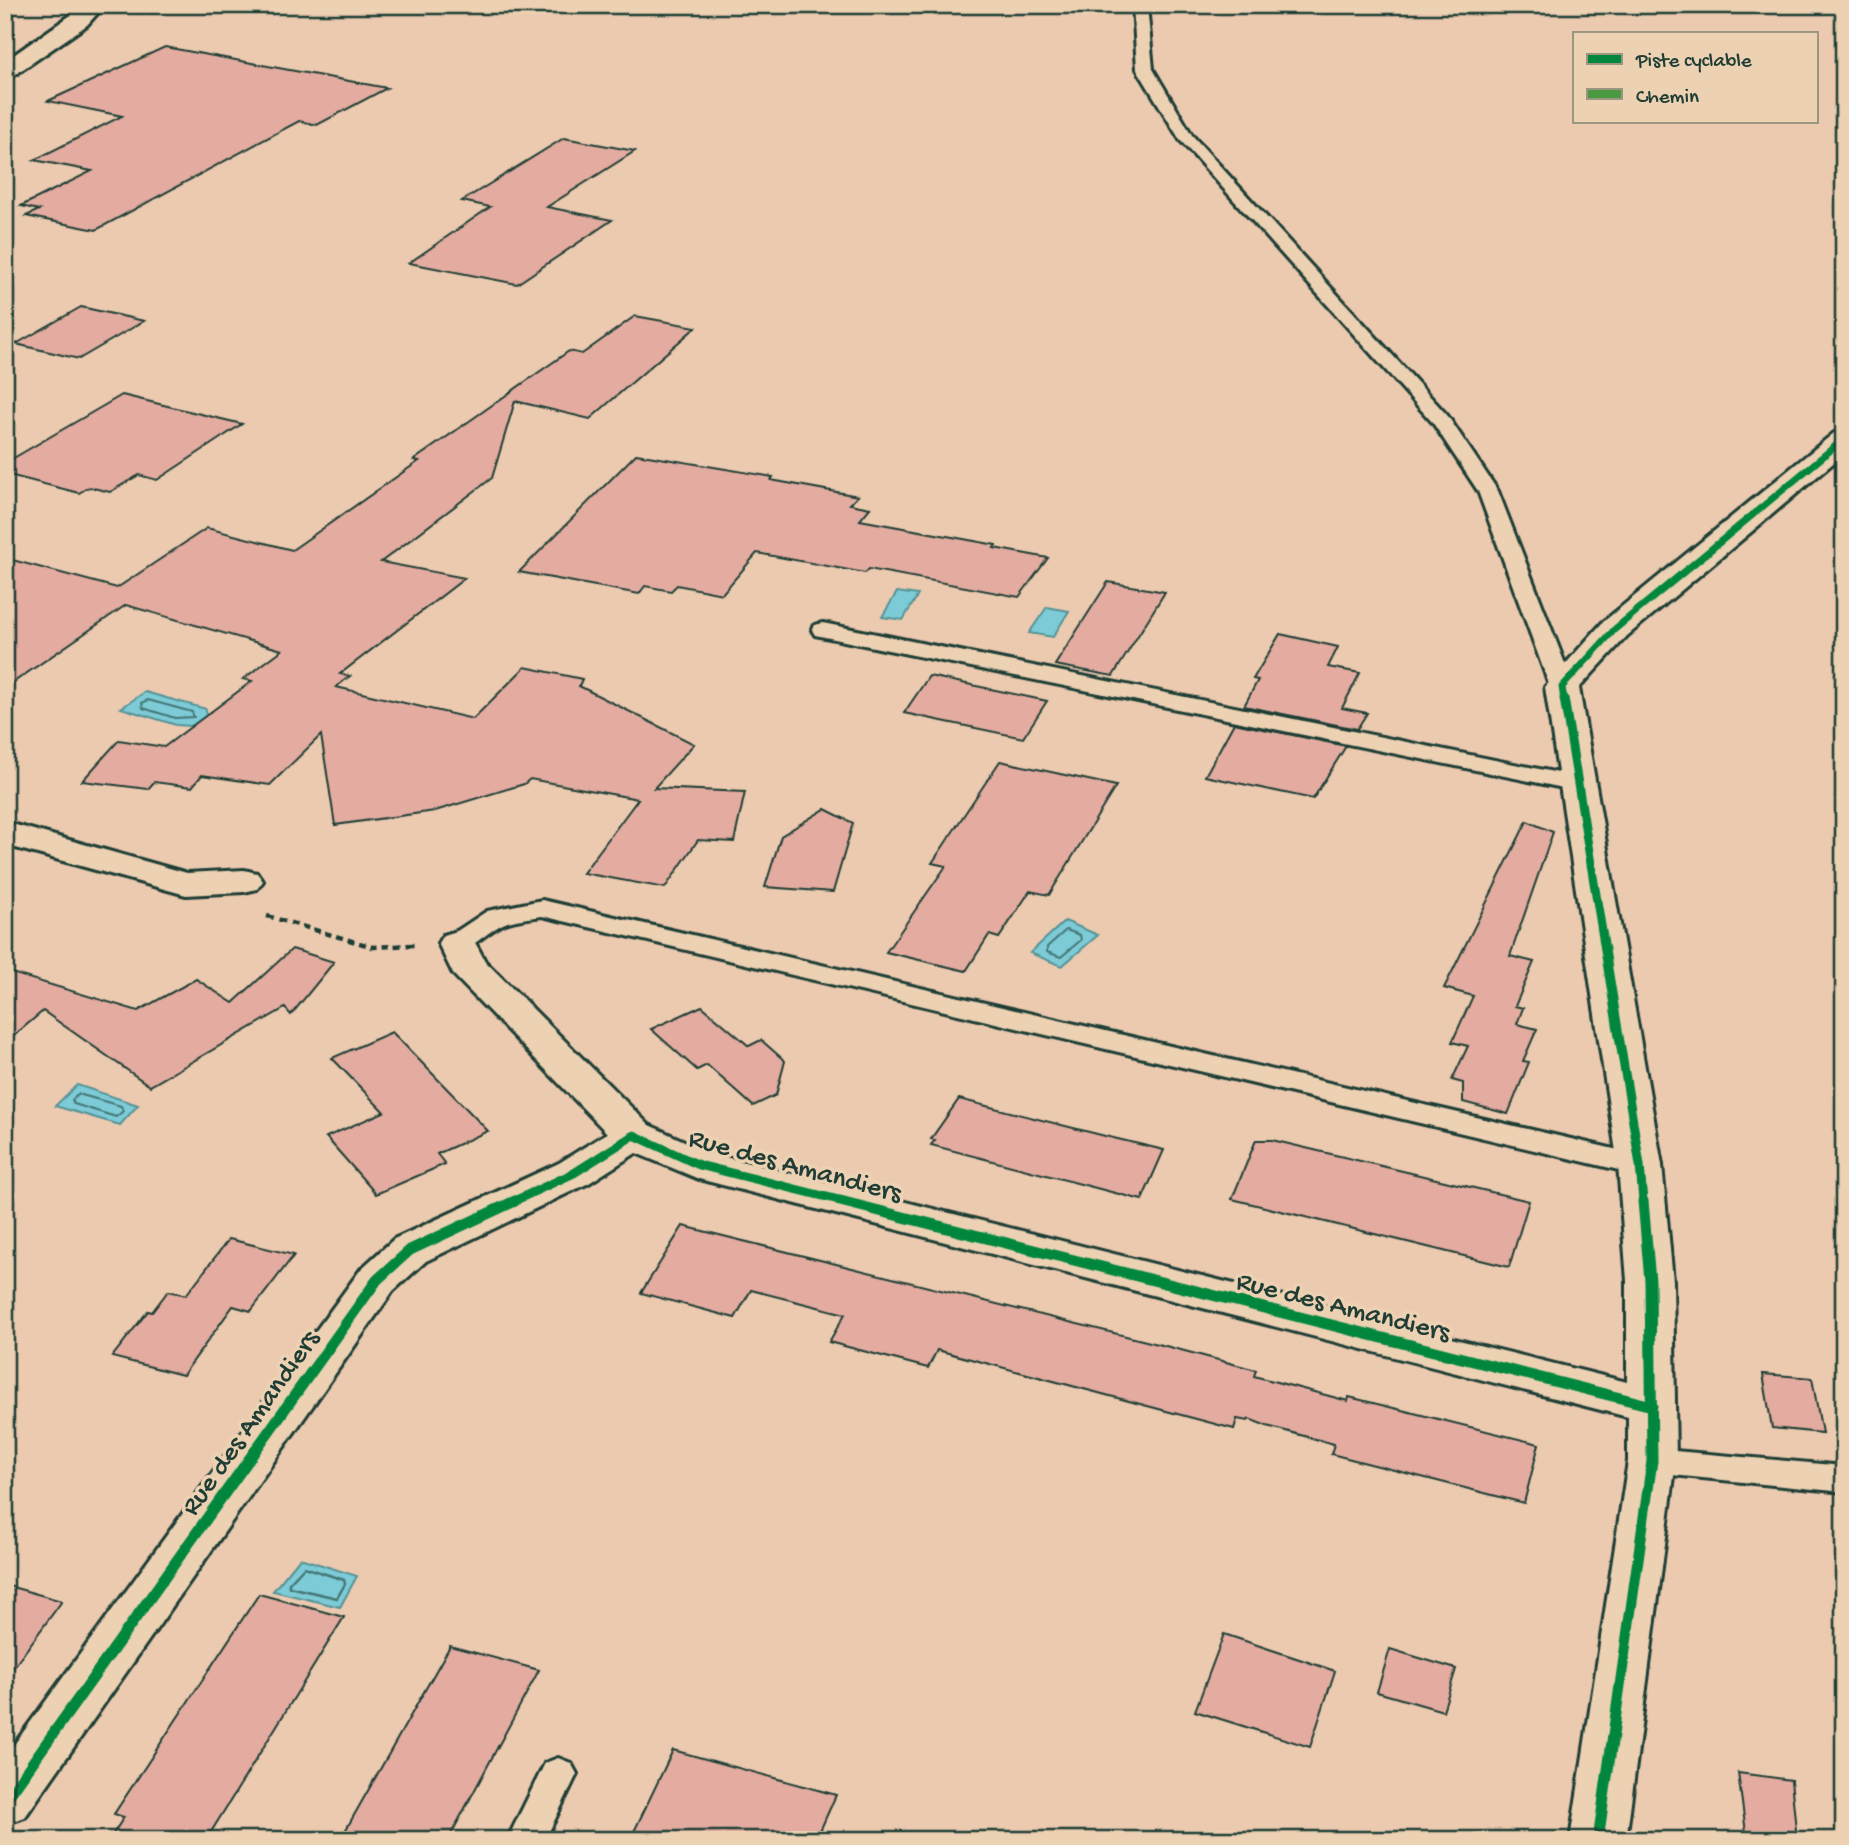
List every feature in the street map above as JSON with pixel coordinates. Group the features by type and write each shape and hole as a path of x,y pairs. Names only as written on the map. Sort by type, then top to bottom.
{"street":[{"path":"5,71 79,20 92,7"},
{"path":"1598,1840 1653,1461 1650,1281 1640,1165 1562,687 1615,629 1844,439"},
{"path":"5,833 186,884 244,881"},
{"path":"457,943 467,966 634,1135"},
{"name":"Rue des Amandiers","path":"5,1801 377,1280 410,1250 574,1173 634,1135 699,1165 1652,1406"}],"lane":[{"path":"1140,5 1145,69 1186,137 1440,419 1488,491 1562,687"},
{"path":"823,630 1578,784"},
{"path":"457,943 496,916 542,908 1640,1165"},
{"path":"1653,1461 1844,1479"},
{"path":"526,1840 558,1774"}],"path":[{"path":"244,881 258,913 373,947 457,943"}],"water":[{"path":"897,592 918,595 903,620 882,617"},
{"path":"1047,607 1069,611 1053,637 1029,633"},
{"path":"145,692 206,709 207,720 191,726 176,725 121,708"},
{"path":"1065,921 1098,935 1062,966 1030,953"},
{"path":"77,1085 138,1105 120,1125 55,1106"},
{"path":"300,1558 357,1576 340,1607 273,1591"}],"building":[{"path":"165,47 387,88 317,125 299,121 96,230 26,216 39,210 21,206 92,171 34,160 122,116 48,101"},
{"path":"564,138 635,151 547,207 612,220 517,284 409,263 490,207 462,201"},
{"path":"81,307 144,321 79,359 16,344"},
{"path":"635,316 696,327 590,419 515,401 492,478 381,562 465,578 340,674 350,676 336,687 473,719 525,667 582,679 579,686 694,744 654,788 745,792 734,842 698,840 665,888 583,873 638,799 530,779 524,784 435,811 335,825 321,735 270,785 202,775 192,787 154,782 148,789 82,781 119,740 164,747 252,681 243,679 282,650 126,605 5,688 5,558 117,588 207,528 292,550 569,351 582,354"},
{"path":"122,395 242,424 157,480 139,475 110,492 89,487 79,493 5,474 5,463"},
{"path":"636,454 773,477 771,480 858,496 850,504 870,508 860,520 996,545 994,548 1048,558 1019,597 869,569 865,573 757,553 722,594 677,585 671,591 645,586 639,594 519,572"},
{"path":"1108,582 1165,592 1113,676 1055,665"},
{"path":"1280,634 1338,647 1328,667 1360,673 1342,708 1367,713 1357,729 1244,706 1258,680 1253,679"},
{"path":"929,676 1047,701 1023,738 904,713"},
{"path":"1234,723 1346,746 1313,799 1205,776"},
{"path":"1000,761 1116,786 1049,895 1030,891 999,938 989,935 966,971 886,952 946,866 932,863"},
{"path":"825,809 853,823 833,892 765,887 781,836"},
{"path":"1527,821 1553,832 1510,956 1534,962 1515,1006 1523,1008 1517,1024 1537,1029 1523,1061 1529,1062 1508,1114 1463,1102 1463,1083 1452,1080 1468,1046 1452,1042 1473,996 1444,988"},
{"path":"292,949 334,962 291,1015 285,1008 150,1086 43,1011 5,1043 5,971 138,1011 196,979 233,1003"},
{"path":"702,1006 749,1046 761,1040 785,1061 776,1095 753,1106 707,1065 697,1070 651,1029"},
{"path":"392,1032 488,1131 437,1154 445,1164 376,1194 326,1137 384,1112 332,1058"},
{"path":"959,1099 1164,1150 1142,1200 931,1145 935,1140 931,1139"},
{"path":"1256,1140 1272,1140 1529,1201 1509,1267 1232,1199"},
{"path":"683,1226 1162,1345 1256,1370 1254,1376 1348,1401 1349,1397 1539,1444 1524,1503 1331,1454 1334,1444 1249,1419 1237,1419 1234,1429 937,1350 928,1368 829,1342 845,1314 751,1290 735,1318 641,1293"},
{"path":"229,1239 294,1255 251,1311 233,1306 183,1375 112,1357 148,1311 152,1312 168,1291 186,1295"},
{"path":"1763,1374 1812,1378 1822,1433 1772,1428"},
{"path":"5,1585 62,1601 5,1679"},
{"path":"259,1594 344,1617 206,1840 109,1840 124,1817 114,1814"},
{"path":"1224,1634 1335,1671 1310,1747 1195,1711"},
{"path":"450,1646 539,1670 448,1840 340,1840"},
{"path":"1390,1649 1456,1669 1443,1711 1377,1692"},
{"path":"673,1750 836,1795 816,1840 630,1840"},
{"path":"1738,1773 1791,1780 1797,1840 1747,1840"}],"marked path":[{"path":"92,7 96,5"}],"cycle path":[{"path":"1598,1840 1652,1461 1650,1281 1640,1165 1562,687 1615,629 1844,439"},
{"path":"5,1801 377,1280 410,1250 574,1173 634,1135 699,1165 1652,1406"}]}
